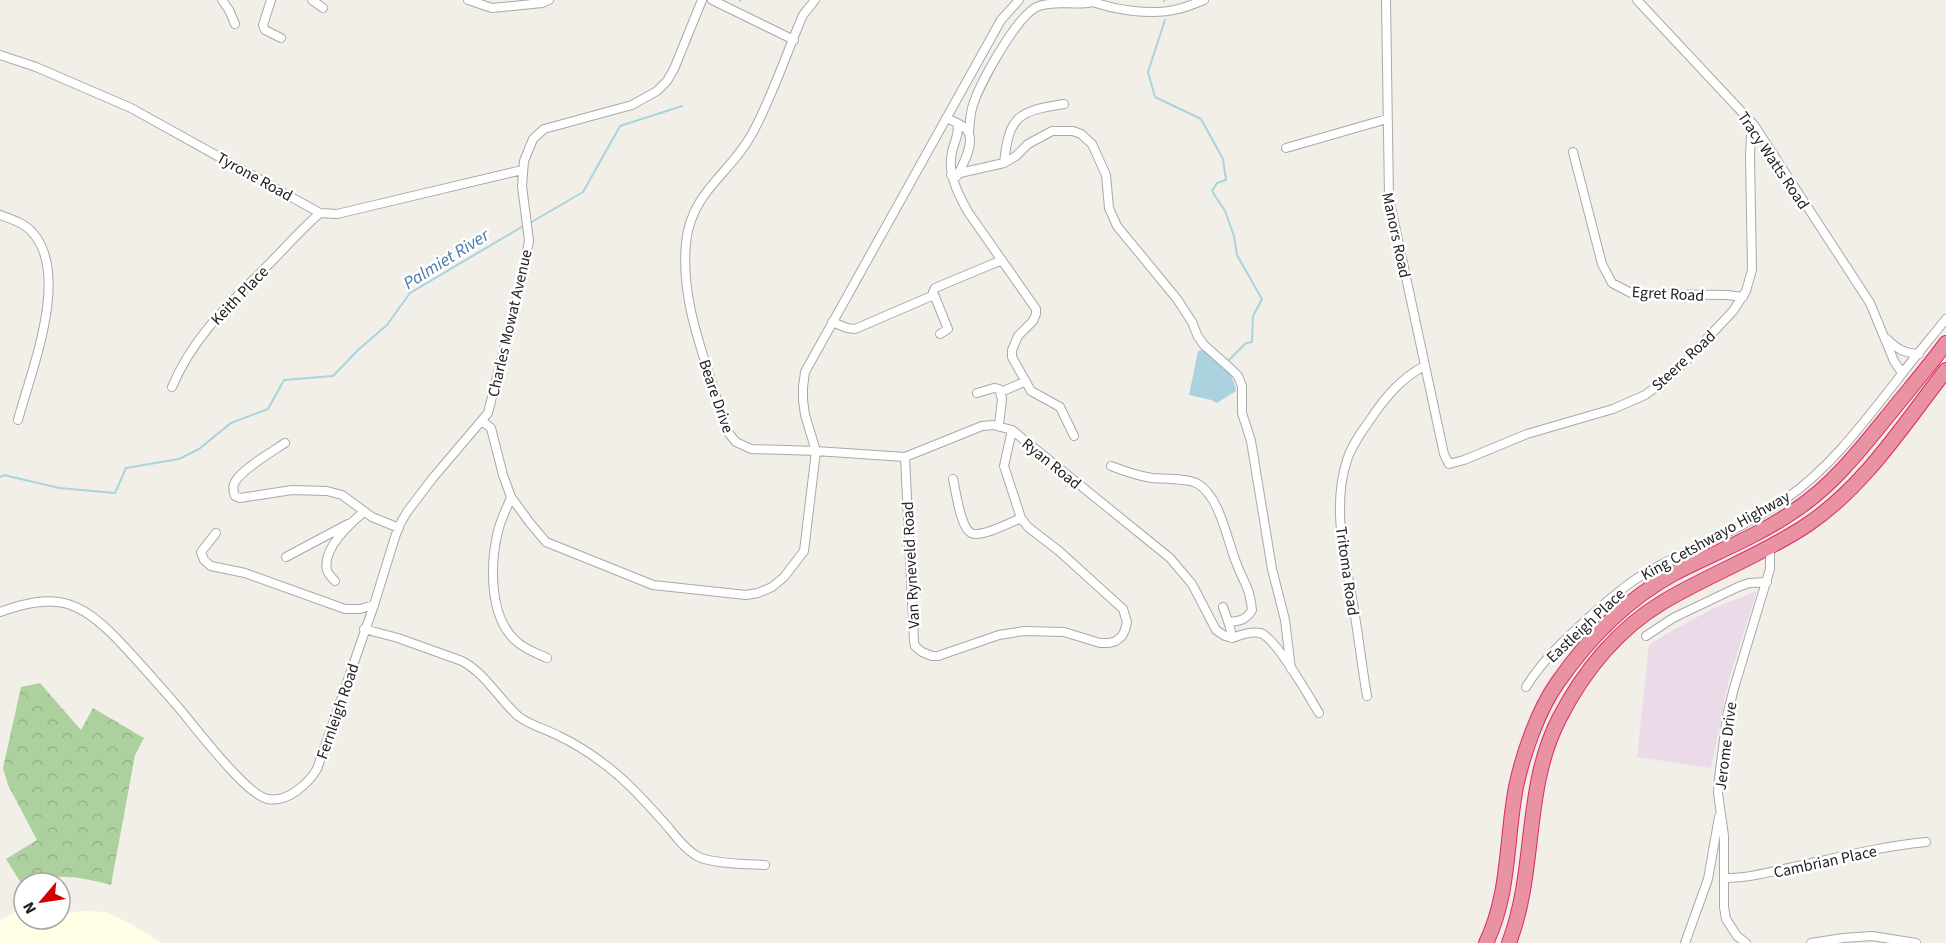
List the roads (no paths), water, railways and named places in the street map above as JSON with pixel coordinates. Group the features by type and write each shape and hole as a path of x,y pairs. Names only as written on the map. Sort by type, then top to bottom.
{"highway":[{"name":"King Cetshwayo Highway","path":"1486,943 1501,902 1516,788 1524,760 1532,734 1548,699 1568,669 1603,627 1649,589 1672,574 1773,524 1809,501 1842,470 1862,447 1946,343"},
{"name":"King Cetshwayo Highway","path":"1509,943 1519,912 1540,766 1559,719 1584,678 1610,645 1651,610 1770,547 1808,524 1853,487 1946,370"}],"street":[{"path":"222,0 235,24"},
{"path":"271,0 263,28 282,38"},
{"path":"312,0 323,8"},
{"path":"468,0 492,8 549,0"},
{"name":"Charles Mowat Avenue","path":"482,421 488,413 491,402 529,242 523,201 522,170 527,150 533,139 544,129 632,105 657,91 674,69 702,0"},
{"path":"712,0 794,40"},
{"name":"Beare Drive","path":"815,0 803,15 753,133 737,157 696,207 688,229 686,274 695,331 723,420 731,437 751,449 816,451"},
{"path":"482,421 491,428 503,475 512,496 541,537 556,547 653,585 746,595 772,587 784,577 804,551 816,451 805,415 803,387 805,372 1001,20 1019,0"},
{"path":"955,176 970,145 969,132 974,102 1012,32 1029,11 1045,4 1082,5 1091,1 1151,12 1179,9 1204,0"},
{"name":"Manors Road","path":"1386,0 1389,198 1424,366 1444,454 1449,464"},
{"name":"Tracy Watts Road","path":"1637,0 1754,125 1870,303 1894,362 1902,373"},
{"name":"Tyrone Road","path":"0,55 36,67 131,108 320,213"},
{"path":"1004,163 1006,140 1012,123 1016,119 1041,108 1064,104"},
{"path":"946,118 969,132"},
{"path":"1286,148 1387,119"},
{"path":"957,123 958,131 951,154 960,197 968,212 1036,309 1035,317 1020,332 1012,350 1012,357 1024,382 1034,394 1060,407 1074,436"},
{"name":"Steere Road","path":"1449,464 1527,434 1613,409 1645,395 1686,361 1743,297 1749,284 1752,270 1750,156 1754,125"},
{"path":"955,176 1004,163 1033,141 1052,131 1073,131 1087,138 1098,154 1106,175 1108,208 1117,226 1177,299 1204,345 1238,376 1242,386 1242,413 1251,441 1272,569 1285,620 1291,669"},
{"name":"Egret Road","path":"1573,152 1594,233 1607,276 1612,283 1633,294 1743,297"},
{"path":"320,213 337,214 522,170"},
{"name":"Keith Place","path":"172,387 191,351 207,329 295,235 320,213"},
{"path":"0,214 25,225 37,238 45,257 50,291 45,326 18,420"},
{"path":"940,334 948,327 933,290 937,286 1002,260"},
{"path":"832,322 855,329 934,295"},
{"path":"1902,373 1946,319"},
{"path":"1886,338 1901,351 1919,354"},
{"path":"1891,387 1894,362"},
{"name":"Tritoma Road","path":"1367,696 1340,525 1344,470 1352,448 1389,393 1404,378 1424,366"},
{"name":"Eastleigh Place","path":"1526,687 1534,673 1551,655 1622,588 1666,562 1752,521 1790,496 1819,473 1851,439 1902,373"},
{"path":"1001,392 1024,382"},
{"path":"816,451 905,457 969,430 982,426 999,425 1002,399 999,389 994,388 977,393"},
{"name":"Fernleigh Road","path":"0,612 31,603 52,601 87,612 118,640 231,769 250,788 267,799 274,800 293,792 310,780 317,770 399,528 407,512 432,479 482,421"},
{"name":"Ryan Road","path":"999,425 1012,430 1170,558 1186,575 1216,630 1232,638"},
{"path":"953,479 964,522 971,532 975,534 988,531 1021,518 1004,466 1012,430"},
{"path":"285,443 243,473 235,482 233,490 235,496 240,498 292,490 327,491 342,495 364,512 399,528"},
{"name":"Van Ryneveld Road","path":"905,457 914,641 915,646 922,652 938,656 999,635 1024,631 1064,632 1100,643 1116,641 1122,636 1127,622 1123,609 1021,518"},
{"path":"1112,466 1149,477 1193,482 1204,489 1210,497 1224,527 1236,563 1248,586 1251,599 1252,610 1248,617 1240,621 1229,622"},
{"path":"512,496 498,531 495,549 493,578 497,608 500,621 514,640 523,647 547,658"},
{"path":"286,557 349,523 364,512"},
{"path":"335,581 327,570 327,559 331,549 349,523"},
{"path":"216,533 201,552 204,560 211,566 245,573 345,609 360,609 374,605"},
{"name":"Jerome Drive","path":"1746,943 1737,936 1726,919 1724,907 1724,836 1719,778 1727,716 1767,582 1770,569 1770,547"},
{"path":"1646,636 1673,618 1738,587 1749,583 1767,582"},
{"path":"1223,607 1232,638 1257,632 1266,636 1291,669 1319,713"},
{"path":"364,629 462,661 476,669 511,710 524,720 562,737 615,772 698,857 765,865"},
{"path":"1686,943 1708,879 1720,810"},
{"name":"Cambrian Place","path":"1725,878 1754,876 1852,854 1926,842"},
{"path":"1811,943 1872,936 1916,943"}],"water":[{"path":"1205,349 1225,368 1235,384 1236,391 1217,403 1189,395 1198,351"}],"waterway":[{"path":"1165,20 1148,72 1155,97 1201,119 1223,159 1226,180 1217,183 1212,191 1225,211 1234,236 1237,255 1262,299 1253,316 1252,342 1246,343 1229,360"},
{"name":"Palmiet River","path":"530,223 583,192 620,126 682,106"},
{"name":"Palmiet River","path":"0,477 4,475 59,488 115,493 126,468 179,459 199,449 231,423 268,409 284,380 333,376 387,325 410,293 525,225"}]}
